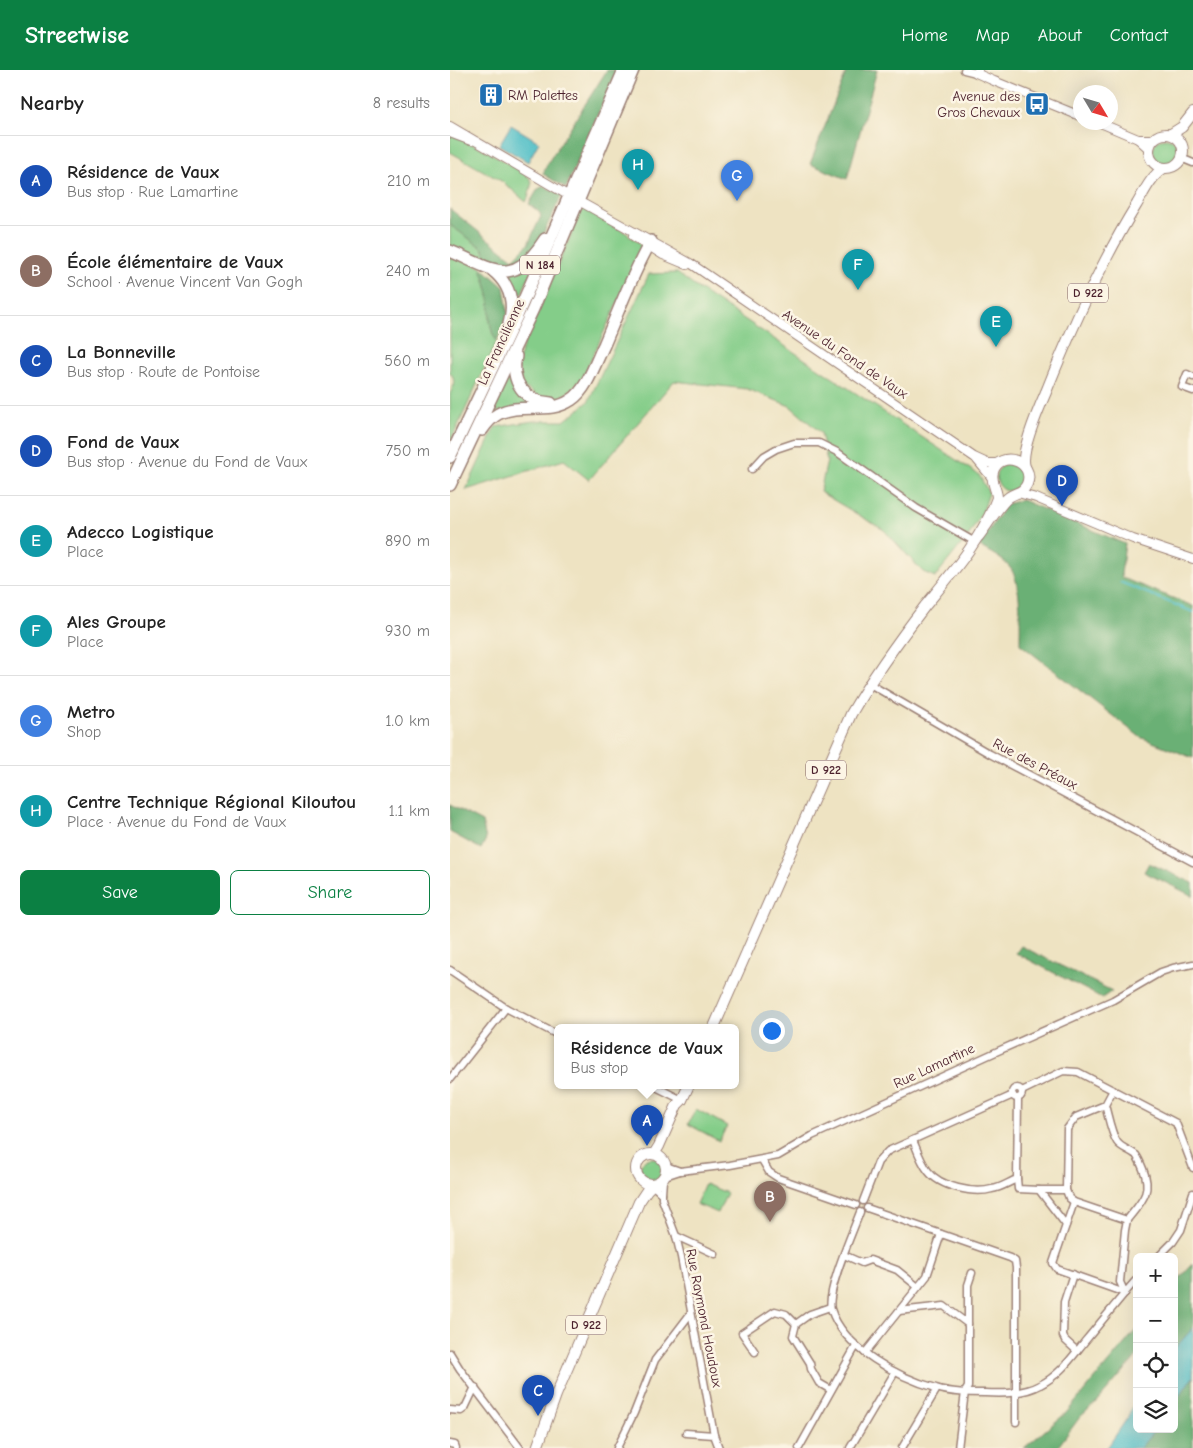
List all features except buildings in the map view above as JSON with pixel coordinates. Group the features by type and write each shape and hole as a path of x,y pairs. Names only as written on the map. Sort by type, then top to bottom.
{"highway":[{"name":"La Francilienne","path":"450,458 516,318 624,70"},
{"name":"La Francilienne","path":"450,485 533,309 633,70"},
{"path":"450,251 488,267 507,272 518,269 537,252 563,211"},
{"path":"465,454 488,422 498,414 511,410 551,408 566,403 577,395 587,380 650,244"},
{"path":"488,267 505,283 511,299 510,320 503,344"},
{"path":"533,309 514,363 515,376 522,390 532,399 548,403 557,402 564,400 587,380"}],"main road":[{"path":"1193,114 1184,133 1182,158 1174,166 1164,168 1153,163 1149,156 1151,144 1162,134 1171,134 1182,127 1193,114"},
{"path":"1171,134 1182,143"},
{"name":"D 922","path":"1152,178 1153,163"},
{"name":"D 922","path":"1012,459 1019,451 1035,418 1064,346 1102,263 1152,178 1164,168"},
{"name":"D 922","path":"1025,467 1024,454 1035,418"},
{"path":"1012,459 1020,462 1025,467 1028,476 1027,484 1024,489 1015,494 1003,494 994,483 994,470 999,463 1012,459"},
{"name":"D 922","path":"976,539 997,500 998,496 994,483"},
{"name":"D 922","path":"715,1024 851,714 868,683 890,651 958,566 1005,500 1015,494"},
{"path":"662,1167 643,1156 637,1164 636,1173 642,1182 652,1185 662,1167 664,1150 682,1108 682,1100 687,1089"},
{"name":"D 922","path":"639,1202 642,1182"},
{"name":"D 922","path":"537,1448 556,1395 639,1202 652,1185"}],"street":[{"path":"964,70 986,73 994,82 1073,113"},
{"path":"450,126 564,193"},
{"path":"1118,130 1151,144"},
{"path":"450,133 480,144"},
{"path":"1182,158 1193,163"},
{"name":"Avenue du Fond de Vaux","path":"584,204 650,244 670,259 702,272 974,457 987,463 999,463"},
{"path":"1193,376 1186,374 1182,387 1193,391"},
{"path":"752,469 764,456 776,449 794,443 819,443 837,452 916,508 976,539"},
{"name":"Avenue du Fond de Vaux","path":"974,457 994,483"},
{"path":"1027,484 1029,492 1036,498"},
{"path":"1015,494 1036,498 1133,539 1193,559"},
{"name":"Rue des Préaux","path":"868,683 990,754 1193,862"},
{"name":"Rue Lamartine","path":"662,1167 680,1171 762,1160 778,1156 812,1136 1113,1000 1161,972 1193,964"},
{"path":"450,970 506,1008 554,1033"},
{"path":"450,1079 506,1008"},
{"path":"865,1205 876,1166 888,1151 1016,1097 1022,1094 1022,1091 1064,1072 1078,1072 1176,1122 1193,1168"},
{"path":"660,1089 682,1100"},
{"path":"1113,1090 1105,1105 1076,1117 1067,1129 1066,1190 1069,1198 1074,1202 1127,1220"},
{"path":"1016,1097 1018,1189 1066,1190"},
{"path":"1105,1105 1115,1139 1139,1160 1148,1182 1145,1197 1127,1220 1120,1282 1125,1292"},
{"path":"913,1140 926,1169 941,1182 967,1190 990,1190 1017,1179"},
{"path":"762,1160 769,1172 778,1178 858,1208"},
{"name":"Rue Raymond Houdoux","path":"662,1167 662,1199 676,1236 681,1257 714,1435 719,1448"},
{"path":"652,1185 662,1194"},
{"path":"1039,1190 1066,1225"},
{"path":"1162,1253 1181,1230 1193,1193"},
{"path":"1016,1422 1016,1393 1016,1268 1015,1261 858,1202 858,1208 844,1255 834,1282 830,1307 838,1325 856,1346 865,1353 895,1372 937,1388 1000,1394 1016,1393 1032,1389 1046,1382 1077,1351 1133,1283"},
{"path":"1074,1202 1053,1262 1057,1268 1125,1292"},
{"path":"865,1353 927,1276 941,1234"},
{"path":"676,1236 716,1254"},
{"path":"844,1255 862,1263 870,1260 897,1270 918,1287"},
{"path":"958,1448 965,1392 968,1387 968,1285 972,1273"},
{"path":"1073,1274 1064,1302 1063,1336 1064,1340 1077,1351"},
{"path":"899,1311 944,1306 968,1324"},
{"path":"830,1307 810,1314 796,1324 793,1336 810,1363 811,1370 819,1383 831,1390"},
{"path":"755,1352 742,1333 774,1311 786,1314 796,1324"},
{"path":"617,1448 656,1360 691,1314"},
{"path":"799,1448 856,1346"},
{"path":"450,1353 520,1448"},
{"path":"850,1448 895,1372"},
{"path":"450,1410 461,1411 465,1408 475,1386"},
{"path":"902,1448 937,1388"},
{"path":"686,1433 714,1435"},
{"path":"450,1444 455,1445 456,1448"}],"green space":[{"path":"607,70 617,70 566,188 543,174 547,164"},
{"path":"847,70 877,70 847,179 810,164"},
{"path":"450,134 482,148 527,175 532,182 526,202 503,182 450,152"},
{"path":"1166,138 1175,142 1179,151 1175,160 1166,164 1157,160 1153,151 1157,142"},
{"path":"544,186 562,195 537,247 511,268 488,263 484,250 481,247 450,225 450,209 513,259 528,244 541,216 529,204 538,189"},
{"path":"583,207 619,228 640,243 642,249 583,377 566,394 555,399 543,398 522,385 517,363"},
{"path":"450,225 484,250 488,263 450,247"},
{"path":"450,254 481,267 489,296 490,323 497,341 450,443 450,394 454,383 450,372"},
{"path":"537,259 516,306 503,274"},
{"path":"481,267 504,287 508,313 497,341 490,323 489,296"},
{"path":"677,273 979,475 989,493 983,511 969,535 935,577 923,572 884,530 820,492 827,461 821,433 790,406 747,389 674,381 589,480 564,460 466,490 495,427 534,421 564,421 588,402 649,274"},
{"path":"509,370 538,404 488,414"},
{"path":"1006,463 1021,468 1025,478 1020,488 1008,491 1002,489 998,484 997,472"},
{"path":"1022,500 1125,544 1122,578 1193,606 1193,758 1140,737 1020,644 1020,605 1015,576 1004,562 979,546 1006,504"},
{"path":"450,805 482,822 486,839 481,849 450,832"},
{"path":"1149,863 1193,883 1193,896 1144,872"},
{"path":"1021,946 1112,991 1102,998 1016,953"},
{"path":"696,1109 727,1126 719,1141 688,1124"},
{"path":"652,1158 660,1162 664,1170 660,1178 652,1182 644,1178 640,1170 644,1162"},
{"path":"705,1184 727,1193 718,1213 696,1204"},
{"path":"1193,1264 1193,1328 1178,1345 1178,1298 1178,1281"},
{"path":"1133,1334 1133,1361 1098,1401 1080,1417 1057,1448 1024,1448 1066,1413"},
{"path":"1193,1377 1193,1448 1140,1448 1153,1433 1178,1433 1178,1398"}],"water":[{"path":"511,125 539,142 528,162 499,145"},
{"path":"1193,1328 1193,1377 1178,1398 1178,1388 1178,1345"},
{"path":"1133,1406 1133,1433 1153,1433 1140,1448 1107,1448 1128,1417"}],"waterway":[{"path":"1120,582 1193,612"}],"place":[{"name":"RM Palettes","path":"491,95"},
{"name":"Avenue des Gros Chevaux","path":"1037,104"},
{"name":"Centre Technique Régional Kiloutou","path":"638,190"},
{"name":"Metro","path":"737,201"},
{"name":"Ales Groupe","path":"858,290"},
{"name":"Adecco Logistique","path":"996,347"},
{"name":"Fond de Vaux","path":"1062,506"},
{"name":"Résidence de Vaux","path":"647,1146"},
{"name":"École élémentaire de Vaux","path":"770,1222"},
{"name":"La Bonneville","path":"538,1416"}]}
